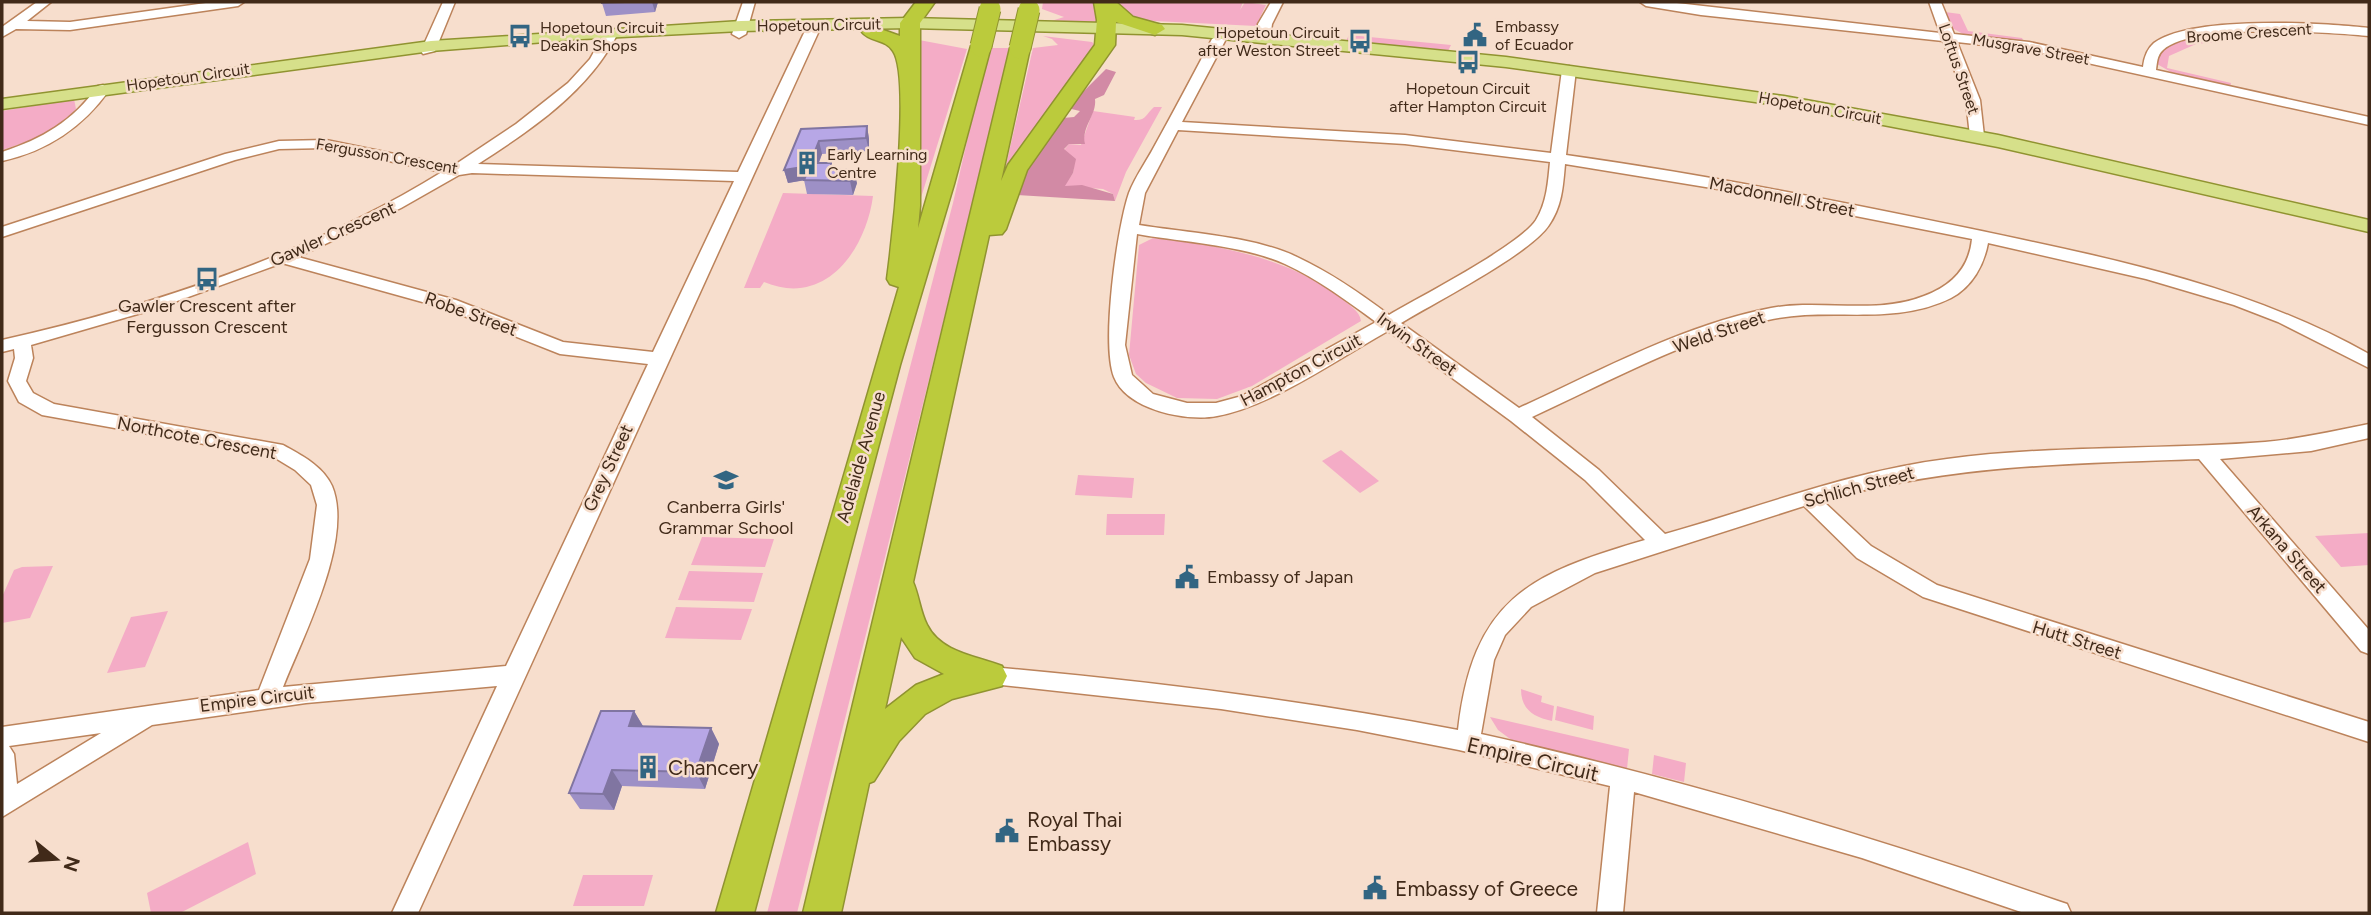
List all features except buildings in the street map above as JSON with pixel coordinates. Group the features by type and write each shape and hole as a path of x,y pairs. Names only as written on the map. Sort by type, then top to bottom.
{"highway":[{"path":"887,365 909,206 908,64 911,28 926,2"},
{"path":"1104,2 1126,21 1155,29"},
{"path":"954,344 970,313 997,220 1016,170 1102,49 1107,31 1104,2"},
{"name":"Adelaide Avenue","path":"735,913 887,365 943,184 991,5"},
{"path":"822,913 1030,6"},
{"path":"872,32 899,43 908,64"},
{"path":"898,578 909,626 923,647 943,661 991,676"},
{"path":"849,792 880,740 911,704 942,687 991,676"}],"main road":[{"name":"Hopetoun Circuit","path":"812,29 872,32 911,28"},
{"name":"Hopetoun Circuit","path":"2,104 429,48 610,36 740,30 911,28 1107,31 1262,38 1569,70 1784,101 1977,136 2184,181 2369,226"},
{"name":"Hopetoun Circuit","path":"1107,31 1155,29 1219,36"}],"street":[{"path":"8,29 45,2"},
{"path":"8,29 70,26 238,2"},
{"path":"429,48 449,2"},
{"path":"740,30 749,2"},
{"path":"1262,38 1265,24 1277,2"},
{"name":"Musgrave Street","path":"1646,2 1701,11 2029,46 2369,121"},
{"name":"Loftus Street","path":"1935,2 1973,100 1977,136"},
{"name":"Broome Crescent","path":"2149,72 2152,53 2160,45 2192,35 2299,27 2369,32"},
{"name":"Grey Street","path":"405,913 812,29"},
{"name":"Gawler Crescent","path":"12,344 121,314 284,258 402,203 457,171 551,105 590,69 610,36"},
{"name":"Hampton Circuit","path":"1219,36 1137,193 1129,228 1118,357 1123,377 1147,399 1186,410 1229,408 1388,323 1521,243 1541,225 1553,204 1569,70"},
{"path":"2,157 52,138 74,125 87,113 103,89"},
{"name":"Macdonnell Street","path":"1173,125 1233,132 1372,136 1560,159 1747,189 1980,236 2172,279 2288,320 2369,362"},
{"name":"Fergusson Crescent","path":"2,232 230,157 279,145 326,144 457,171 472,168 744,177"},
{"name":"Irwin Street","path":"1129,228 1263,251 1290,260 1338,286 1518,416 1592,475 1661,543"},
{"name":"Weld Street","path":"1518,416 1706,333 1741,321 1800,309 1898,307 1947,293 1966,278 1978,259 1980,236"},
{"name":"Robe Street","path":"284,258 450,304 560,348 659,359"},
{"name":"Northcote Crescent","path":"12,344 24,358 17,382 26,397 49,410 276,450 302,464 323,487 330,515 327,543 267,697"},
{"name":"Schlich Street","path":"1468,744 1482,658 1491,639 1514,609 1544,587 1661,543 1881,477 1946,466 2205,454 2311,444 2369,431"},
{"name":"Arkana Street","path":"2205,454 2369,645"},
{"name":"Hutt Street","path":"1810,500 1864,552 1930,591 2369,732"},
{"name":"Empire Circuit","path":"2,737 267,697 515,675"},
{"name":"Empire Circuit","path":"991,676 1256,704 1468,744 1623,779 1885,854 2059,913"},
{"path":"2,806 150,714"},
{"path":"2,754 6,781 2,790"},
{"path":"1610,913 1623,779"}],"shaded area":[{"path":"1043,2 1098,2 1101,11 1099,23 1048,22 1064,17 1042,9"},
{"path":"1111,2 1243,2 1240,10 1245,2 1266,5 1256,26 1134,20"},
{"path":"1945,12 1960,14 1968,31 2022,38 2024,42 1963,34 1952,28"},
{"path":"1349,35 1451,45 1448,51 1346,41"},
{"path":"1043,36 1092,42 1095,45 1000,191 1033,48 1058,45"},
{"path":"2209,38 2214,42 2196,44 2169,56 2167,68 2231,83 2230,87 2176,75 2157,64 2164,50 2170,45 2185,40"},
{"path":"919,40 967,49 915,217"},
{"path":"988,48 1011,48 797,913 767,913 953,203"},
{"path":"1106,69 1116,72 1104,95 1095,99 1094,110 1085,132 1085,144 1069,144 1064,149 1076,159 1073,173 1065,186 1082,185 1113,194 1115,201 1017,195 1031,164 1050,135 1063,118 1074,117 1080,111 1067,108"},
{"path":"74,99 76,109 51,129 33,139 2,150 2,111"},
{"path":"1154,107 1162,107 1126,172 1115,201 1113,194 1103,189 1064,186 1073,173 1075,159 1064,150 1069,144 1081,145 1093,111 1135,117 1134,120 1138,120"},
{"path":"783,193 873,196 862,236 839,269 806,287 786,288 764,282 760,288 744,288"},
{"path":"1153,238 1227,249 1298,272 1354,308 1361,321 1252,386 1217,399 1177,398 1146,383 1136,374 1129,355 1139,245"},
{"path":"1341,450 1379,481 1360,493 1322,461"},
{"path":"1078,475 1134,478 1132,498 1075,495"},
{"path":"1107,514 1165,514 1164,535 1106,535"},
{"path":"2369,533 2369,565 2341,567 2315,536"},
{"path":"702,537 774,539 765,567 691,565"},
{"path":"53,566 30,618 2,623 2,597 14,570 22,567"},
{"path":"689,571 763,573 754,602 678,600"},
{"path":"676,607 752,609 741,640 665,638"},
{"path":"168,611 145,667 107,673 131,617"},
{"path":"1521,689 1542,696 1541,702 1554,706 1552,721 1529,711 1523,702"},
{"path":"1557,706 1594,716 1593,730 1555,720"},
{"path":"1490,717 1629,749 1627,769 1517,744 1498,730"},
{"path":"1654,755 1686,763 1684,782 1652,774"},
{"path":"248,842 256,874 180,913 151,913 147,893"},
{"path":"583,875 653,875 644,906 573,906"}],"place":[{"name":"Embassy of Ecuador","path":"1475,35"},
{"name":"Hopetoun Circuit Deakin Shops","path":"520,36"},
{"name":"Hopetoun Circuit after Weston Street","path":"1360,41"},
{"name":"Hopetoun Circuit after Hampton Circuit","path":"1468,62"},
{"name":"Early Learning Centre","path":"807,163"},
{"name":"Gawler Crescent after Fergusson Crescent","path":"207,279"},
{"name":"Canberra Girls' Grammar School","path":"726,480"},
{"name":"Embassy of Japan","path":"1187,577"},
{"name":"Chancery","path":"648,767"},
{"name":"Royal Thai Embassy","path":"1007,831"},
{"name":"Embassy of Greece","path":"1375,888"}]}
